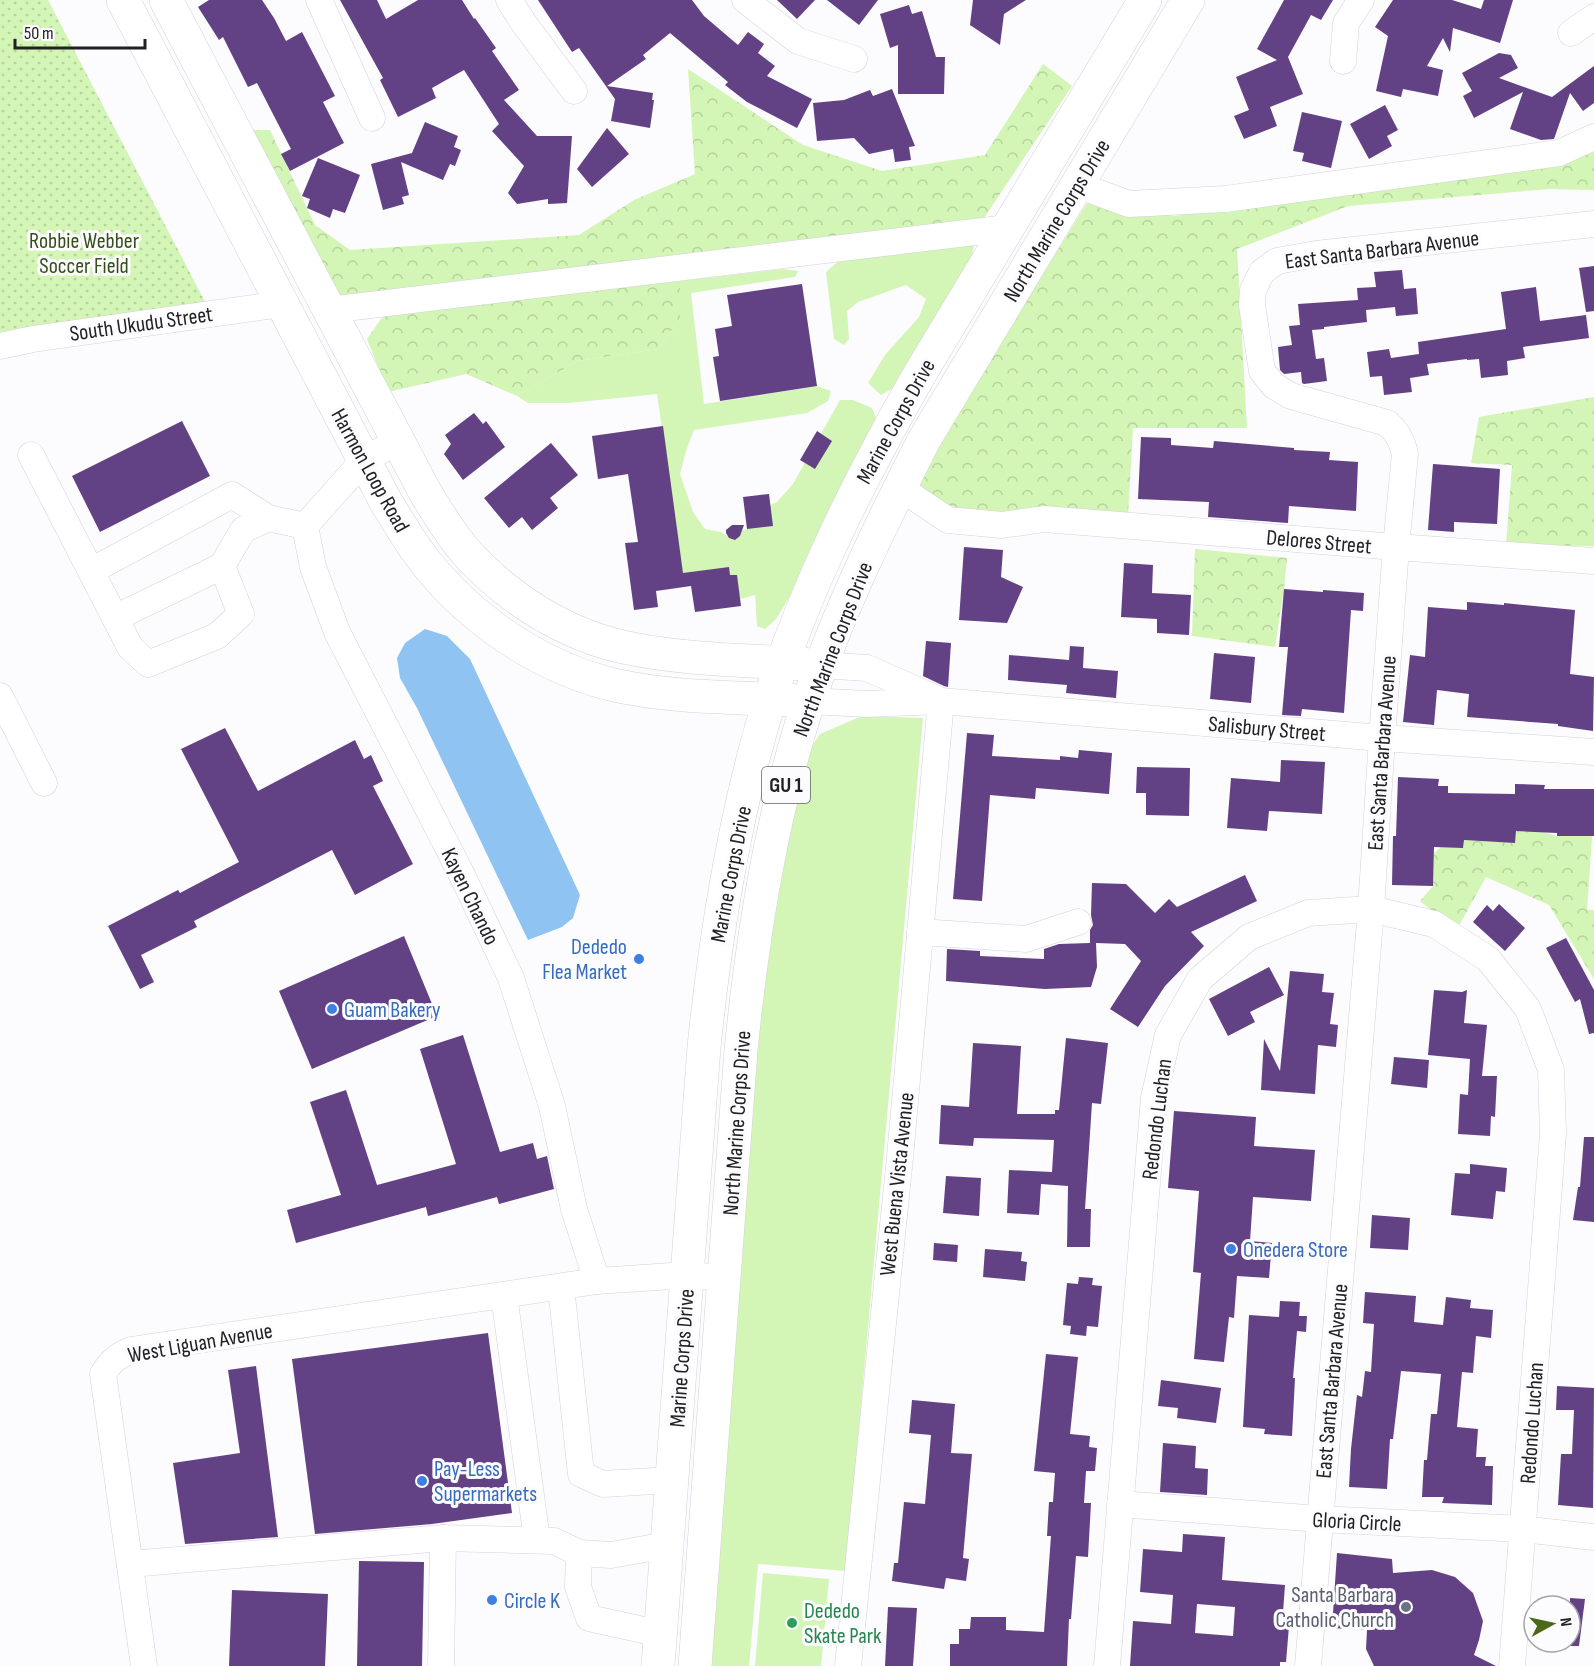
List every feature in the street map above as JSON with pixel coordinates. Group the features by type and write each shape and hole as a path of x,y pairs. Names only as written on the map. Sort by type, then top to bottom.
{"main road":[{"name":"Harmon Loop Road","path":"123,0 386,502 407,536 437,576 465,606 499,632 537,655 573,672 613,685 677,694 809,701"},
{"name":"Harmon Loop Road","path":"166,0 425,492 444,523 466,551 498,583 520,600 554,621 586,636 622,647 663,654 821,665"},
{"name":"Marine Corps Drive","path":"658,1666 704,1047 717,939 737,829 770,699 820,568 872,460 918,376 1145,0"},
{"name":"North Marine Corps Drive","path":"695,1666 741,1050 765,877 783,793 809,701 854,583 900,488 950,396 1188,0"}],"street":[{"path":"319,0 372,118"},
{"path":"509,0 574,91"},
{"path":"745,0 798,41 854,59"},
{"path":"1342,61 1346,23 1361,0"},
{"path":"1571,33 1594,17"},
{"path":"1077,185 1129,204 1226,199 1559,153 1594,137"},
{"name":"East Santa Barbara Avenue","path":"1308,1666 1371,909 1404,454 1402,442 1396,431 1387,423 1291,396 1274,386 1262,371 1252,305 1253,290 1262,272 1277,261 1316,254 1594,224"},
{"path":"329,310 1008,228"},
{"name":"South Ukudu Street","path":"0,346 33,339 282,304"},
{"path":"91,571 232,495 268,518 304,526 364,460 398,441"},
{"path":"31,455 130,647 148,664 217,636 241,614 222,566"},
{"name":"Delores Street","path":"900,488 948,520 1002,525 1044,519 1594,561"},
{"path":"115,618 222,566 243,531 268,518"},
{"name":"Kayen Chando","path":"304,526 313,567 337,632 462,875 511,978 552,1106 574,1209 597,1281"},
{"name":"Salisbury Street","path":"821,665 867,668 941,701"},
{"path":"0,696 44,783"},
{"name":"Salisbury Street","path":"809,701 867,704 941,701 1382,738 1594,752"},
{"name":"West Buena Vista Avenue","path":"848,1666 900,1156 941,701"},
{"name":"Redondo Luchan","path":"1107,1666 1154,1098 1168,1035 1200,979 1249,937 1308,913 1371,909 1434,924 1488,959 1528,1009 1551,1070 1553,1134 1512,1666"},
{"path":"920,932 1026,939 1078,922"},
{"path":"597,1281 687,1275 724,1278"},
{"name":"West Liguan Avenue","path":"144,1666 103,1374 119,1355 131,1350 597,1281"},
{"path":"561,1287 581,1474 603,1484 672,1480"},
{"path":"504,1295 537,1540"},
{"name":"Gloria Circle","path":"1120,1504 1320,1519 1522,1529 1594,1537"},
{"path":"441,1666 443,1538"},
{"path":"130,1564 443,1538 554,1541 579,1553 611,1555 667,1545"},
{"path":"579,1553 578,1587 589,1618 660,1634"}],"green space":[{"name":"Robbie Webber Soccer Field","path":"0,0 48,0 214,319 0,349"},
{"path":"1043,64 1072,86 984,218 332,299 250,130 270,130 315,225 350,250 579,235 634,200 695,174 688,69 803,145 882,171 985,155"},
{"path":"1594,143 1594,190 1549,189 1348,206 1237,249 1247,428 1133,428 1128,516 986,514 947,505 912,484 1087,203 1175,216 1386,182"},
{"path":"974,244 971,264 904,382 881,395 868,383 885,355 919,317 926,299 906,285 858,302 847,311 849,339 844,345 834,339 826,272 842,258"},
{"path":"783,269 798,271 795,277 691,293 704,404 817,386 831,391 828,401 807,413 694,430 680,474 693,512 705,529 721,532 731,539 736,539 740,531 747,529 793,484 840,400 853,400 872,408 877,420 792,593 776,619 765,629 757,626 755,595 740,599 736,575 683,574 657,394 568,403 528,403 517,396 578,361 658,349 680,319 680,281"},
{"path":"680,281 680,319 658,349 578,361 517,396 466,374 388,392 367,339 386,312"},
{"path":"1594,397 1594,546 1506,545 1512,465 1471,463 1479,417"},
{"path":"1195,549 1287,558 1275,647 1192,636"},
{"path":"862,716 923,718 846,1571 758,1564 749,1666 710,1666 755,1010 794,773 820,734"},
{"path":"1516,831 1543,832 1557,836 1592,836 1587,910 1594,910 1594,979 1549,905 1486,877 1456,931 1420,901 1433,886 1434,853 1441,847 1463,848 1464,840 1515,843"},
{"name":"Dededo Skate Park","path":"763,1573 829,1579 821,1666 755,1666"}],"water":[{"path":"425,629 447,636 470,659 580,895 573,918 562,927 528,940 417,708 400,678 397,658 405,643"}],"building":[{"path":"209,0 262,0 286,41 302,32 335,96 323,102 344,143 290,171 281,154 291,149 257,83 248,87 223,37 219,40 198,7"},
{"path":"340,0 377,0 386,19 418,0 462,0 496,48 492,51 519,90 504,100 537,136 572,136 567,203 548,204 548,199 517,204 508,193 524,166 492,131 499,124 464,70 432,88 436,98 398,117 380,80 383,78"},
{"path":"538,0 692,0 704,16 738,45 748,32 764,44 758,53 775,66 767,76 812,99 797,128 747,102 725,85 728,82 670,33 643,55 646,59 607,86 653,93 650,128 611,121 615,99 579,48 572,52"},
{"path":"777,0 815,0 797,19"},
{"path":"827,0 878,0 859,25"},
{"path":"973,0 1026,0 1004,14 1000,45 970,25"},
{"path":"1284,0 1333,0 1321,20 1311,15 1288,57 1303,94 1270,107 1277,126 1244,139 1234,116 1249,110 1236,77 1277,60 1257,49"},
{"path":"1393,0 1452,0 1481,9 1484,0 1513,0 1500,43 1453,28 1450,52 1443,38 1427,66 1443,70 1438,96 1403,89 1401,97 1376,91 1388,36 1375,27"},
{"path":"909,5 912,14 922,11 936,57 945,57 944,94 898,94 898,45 890,48 880,14"},
{"path":"1499,53 1511,55 1518,68 1499,78 1552,97 1594,66 1594,103 1583,111 1570,93 1554,139 1541,140 1510,129 1523,92 1474,118 1463,96 1472,91 1462,73"},
{"path":"892,89 915,146 909,147 911,160 895,162 893,149 869,154 854,138 817,141 813,103 844,100 870,90 873,96"},
{"path":"1385,105 1398,130 1387,136 1392,146 1369,159 1350,124"},
{"path":"1302,112 1342,121 1331,168 1302,161 1304,153 1293,151"},
{"path":"425,122 458,136 454,147 461,150 455,166 450,164 443,180 401,162 409,195 402,197 404,204 383,210 371,164 412,153"},
{"path":"607,128 629,154 592,187 577,169"},
{"path":"318,158 360,175 345,213 333,209 330,218 307,208 310,199 302,196"},
{"path":"1594,266 1594,311 1586,312 1579,268"},
{"path":"1402,270 1404,289 1416,288 1418,314 1396,316 1395,307 1366,310 1367,322 1312,330 1316,359 1324,358 1327,381 1304,384 1301,372 1284,374 1280,370 1278,347 1292,345 1289,326 1300,325 1298,304 1358,300 1357,288 1376,287 1374,272"},
{"path":"802,284 817,386 720,401 713,357 719,356 715,329 732,326 727,295"},
{"path":"1536,287 1540,321 1586,315 1589,338 1523,347 1525,358 1507,361 1508,375 1481,378 1479,359 1427,364 1429,375 1410,378 1412,392 1384,395 1382,376 1370,377 1367,352 1389,349 1391,358 1419,354 1418,342 1506,329 1501,292"},
{"path":"474,413 483,424 486,421 505,447 463,480 444,454 451,444 445,435"},
{"path":"182,421 210,476 100,532 72,476"},
{"path":"663,426 683,573 729,567 730,575 737,575 741,606 695,612 691,586 656,591 658,607 634,610 625,543 638,542 628,474 598,479 592,436"},
{"path":"817,431 832,441 815,469 800,460"},
{"path":"1141,437 1171,438 1171,445 1213,448 1214,441 1330,452 1329,460 1358,462 1356,511 1289,506 1288,523 1208,517 1209,502 1138,499"},
{"path":"551,443 578,475 550,498 558,508 532,530 522,517 509,528 484,498"},
{"path":"1433,464 1500,469 1497,524 1454,522 1454,532 1428,530"},
{"path":"769,494 773,526 747,529 743,497"},
{"path":"732,525 744,525 740,536 735,540 729,538 726,533"},
{"path":"964,547 1003,550 1001,577 1023,587 1007,623 959,620"},
{"path":"1124,563 1153,565 1152,593 1191,595 1189,635 1157,633 1157,619 1121,617"},
{"path":"1284,589 1364,593 1363,611 1351,610 1344,713 1302,709 1301,716 1282,715 1288,647 1279,647"},
{"path":"1467,602 1575,610 1570,674 1594,677 1593,731 1558,726 1558,724 1467,717 1469,694 1437,690 1434,725 1403,722 1410,655 1425,657 1428,607 1467,610"},
{"path":"926,641 951,643 948,687 923,676"},
{"path":"1070,646 1084,647 1083,668 1118,671 1116,698 1066,693 1067,685 1008,680 1009,655 1069,660"},
{"path":"1214,653 1255,657 1251,703 1210,699"},
{"path":"225,728 258,791 355,740 364,759 371,755 383,781 373,786 413,864 355,895 332,850 194,921 197,927 141,955 154,982 140,989 108,926 178,890 180,893 239,862 181,749"},
{"path":"967,733 994,735 992,756 1060,760 1060,756 1078,758 1079,750 1112,753 1109,794 1036,788 1035,799 990,795 982,901 953,899"},
{"path":"1281,760 1325,762 1322,814 1269,811 1267,831 1227,828 1231,778 1280,782"},
{"path":"1137,767 1190,768 1189,816 1146,815 1146,793 1136,793"},
{"path":"1398,777 1439,779 1438,786 1448,786 1448,793 1515,794 1515,784 1545,785 1544,789 1594,789 1594,836 1557,836 1557,833 1516,831 1515,843 1464,840 1463,848 1434,847 1433,886 1392,885"},
{"path":"1245,875 1257,901 1191,932 1204,946 1165,986 1138,1027 1110,1009 1141,961 1125,944 1096,943 1097,967 1091,987 1045,989 946,981 947,949 980,951 980,956 1044,959 1044,949 1059,944 1090,943 1090,930 1093,925 1092,883 1126,884 1155,913 1169,899 1177,907"},
{"path":"1499,904 1525,928 1505,951 1473,922 1487,905 1493,911"},
{"path":"404,936 437,1016 312,1069 279,991"},
{"path":"1566,938 1594,990 1594,1033 1589,1034 1580,999 1575,1002 1546,948"},
{"path":"1269,967 1284,995 1250,1012 1255,1022 1228,1036 1209,999"},
{"path":"1290,971 1324,974 1322,992 1334,993 1330,1024 1338,1025 1336,1047 1318,1045 1315,1094 1261,1090 1264,1039 1280,1071"},
{"path":"1434,990 1462,992 1467,990 1464,1023 1487,1025 1482,1076 1497,1076 1495,1117 1491,1116 1490,1136 1458,1134 1460,1094 1468,1095 1470,1059 1428,1055"},
{"path":"463,1035 500,1152 533,1143 537,1159 547,1156 554,1189 499,1204 497,1197 428,1216 426,1207 296,1243 287,1210 341,1195 310,1102 346,1090 377,1185 456,1164 420,1049"},
{"path":"1066,1038 1108,1043 1101,1104 1092,1103 1085,1209 1091,1209 1090,1247 1067,1247 1068,1186 1041,1184 1039,1215 1007,1213 1009,1170 1052,1172 1054,1140 974,1138 973,1146 939,1144 941,1105 969,1107 973,1043 1021,1046 1017,1114 1055,1114 1055,1110 1059,1110"},
{"path":"1394,1057 1429,1060 1427,1088 1391,1084"},
{"path":"1174,1111 1256,1117 1254,1146 1315,1150 1311,1201 1253,1197 1250,1241 1272,1243 1269,1278 1237,1276 1234,1318 1229,1317 1224,1362 1194,1359 1201,1273 1193,1272 1199,1191 1168,1188"},
{"path":"1584,1137 1594,1137 1594,1222 1573,1220 1578,1187 1580,1187"},
{"path":"1470,1164 1507,1168 1505,1192 1496,1191 1493,1219 1451,1215 1455,1173 1470,1174"},
{"path":"946,1176 981,1178 979,1216 943,1213"},
{"path":"1372,1215 1410,1218 1408,1250 1370,1248"},
{"path":"934,1243 958,1245 957,1262 933,1260"},
{"path":"985,1249 1022,1252 1021,1261 1027,1262 1025,1281 983,1277"},
{"path":"1079,1277 1093,1278 1092,1285 1102,1286 1098,1327 1087,1326 1086,1336 1070,1334 1071,1326 1063,1325 1067,1283 1078,1284"},
{"path":"1365,1292 1416,1296 1414,1322 1443,1325 1446,1297 1471,1300 1470,1308 1493,1310 1491,1338 1476,1336 1473,1373 1462,1372 1457,1427 1478,1429 1476,1457 1486,1457 1485,1466 1493,1466 1492,1505 1442,1503 1444,1497 1422,1497 1424,1460 1427,1460 1431,1414 1437,1414 1441,1374 1401,1371 1393,1439 1390,1439 1387,1489 1349,1487 1357,1395 1362,1397 1365,1371 1371,1372 1374,1324 1363,1323"},
{"path":"1280,1301 1300,1302 1299,1316 1307,1316 1306,1332 1297,1331 1292,1436 1264,1434 1265,1429 1243,1427 1249,1315 1279,1317"},
{"path":"488,1333 512,1513 432,1524 315,1534 292,1359"},
{"path":"1046,1354 1078,1357 1070,1434 1090,1436 1089,1447 1097,1448 1095,1471 1086,1471 1084,1503 1091,1503 1088,1557 1076,1556 1071,1619 1069,1619 1067,1666 950,1666 950,1644 959,1644 959,1629 970,1629 971,1617 1006,1617 1006,1630 1044,1632 1051,1536 1047,1536 1049,1502 1053,1502 1055,1473 1034,1471"},
{"path":"256,1366 278,1537 185,1544 173,1463 240,1453 228,1370"},
{"path":"1161,1380 1221,1388 1216,1423 1177,1418 1178,1408 1158,1406"},
{"path":"1557,1386 1594,1388 1593,1508 1558,1505 1561,1454 1572,1454 1574,1410 1556,1410"},
{"path":"912,1400 955,1404 951,1453 972,1454 963,1558 969,1559 966,1581 946,1578 944,1589 892,1581 894,1563 898,1563 904,1502 925,1504 931,1435 909,1433"},
{"path":"1163,1443 1196,1446 1195,1468 1208,1469 1207,1495 1160,1492"},
{"path":"1183,1534 1225,1537 1222,1580 1285,1585 1282,1626 1289,1626 1286,1662 1280,1662 1280,1666 1130,1666 1133,1621 1171,1624 1173,1595 1140,1592 1143,1549 1182,1552","holes":["1197,1604 1235,1607 1233,1636 1195,1633"]},
{"name":"Santa Barbara Catholic Church","path":"1337,1553 1392,1559 1393,1573 1432,1570 1455,1577 1473,1593 1483,1621 1474,1655 1496,1666 1374,1666 1366,1649 1367,1630 1332,1628"},
{"path":"359,1561 424,1562 422,1666 357,1666"},
{"path":"232,1590 328,1594 325,1666 229,1666"},
{"path":"1582,1599 1585,1599 1582,1622"},
{"path":"888,1607 917,1608 913,1666 885,1666"}],"place":[{"name":"Dededo Flea Market","path":"639,959"},
{"name":"Guam Bakery","path":"332,1009"},
{"name":"Onedera Store","path":"1231,1249"},
{"name":"Pay-Less Supermarkets","path":"422,1481"},
{"name":"Circle K","path":"492,1600"},
{"name":"Santa Barbara Catholic Church","path":"1406,1607"},
{"name":"Dededo Skate Park","path":"792,1623"}]}
